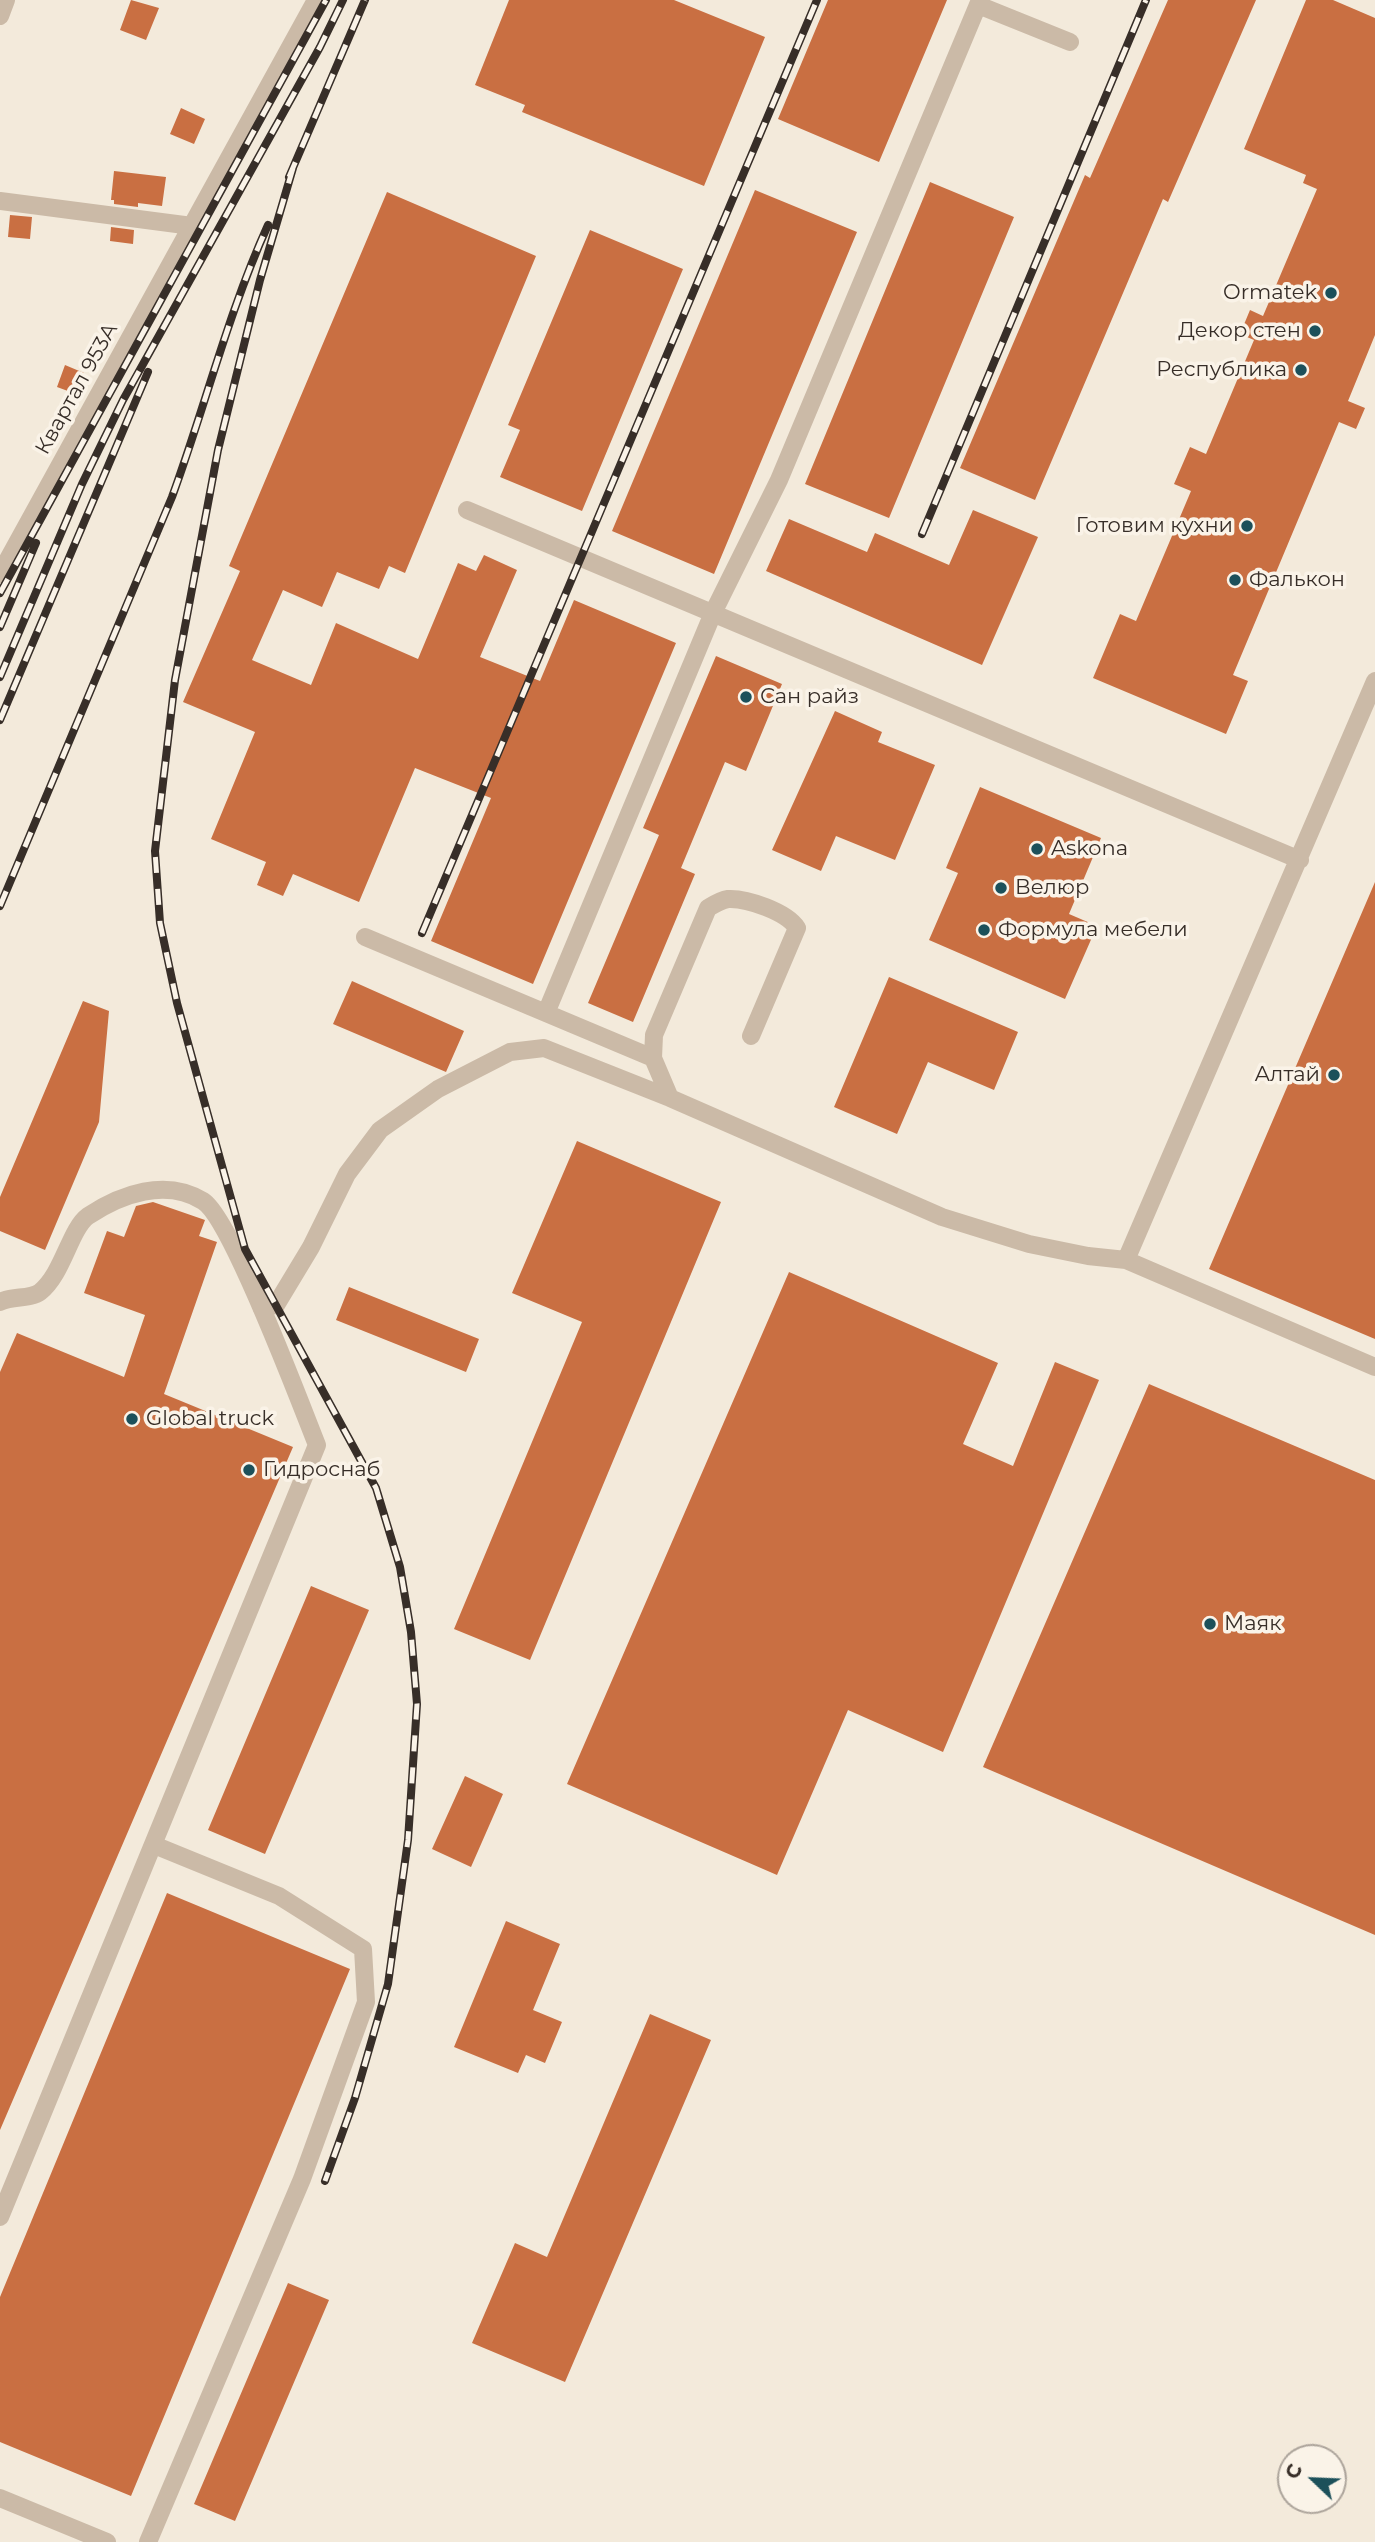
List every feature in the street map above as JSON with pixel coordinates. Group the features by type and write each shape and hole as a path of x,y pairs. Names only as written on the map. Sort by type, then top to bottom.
{"street":[{"path":"0,16 6,0"},
{"name":"Квартал 953А","path":"0,574 316,0"},
{"path":"545,1013 713,613 779,480 979,2 1070,41"},
{"path":"0,201 191,226"},
{"path":"467,510 1300,860"},
{"path":"1126,1260 1375,681"},
{"path":"670,1098 653,1058 654,1035 708,908 726,899 781,912 790,918 797,928 751,1036"},
{"path":"365,937 653,1058"},
{"path":"261,1307 276,1305 312,1247 347,1174 380,1130 439,1089 510,1052 544,1048 670,1098 942,1217 1029,1244 1088,1256 1126,1260 1375,1367"},
{"path":"0,1301 38,1294 53,1280 86,1218 136,1192 165,1188 204,1201 221,1226 261,1307 317,1445 0,2217"},
{"path":"148,2542 302,2179 366,2001 363,1949 279,1896 154,1845"},
{"path":"0,2498 107,2542"}],"building":[{"path":"131,0 159,8 146,40 120,30"},
{"path":"509,0 674,0 765,37 704,186 522,112 525,105 475,85"},
{"path":"828,0 947,0 879,162 778,119"},
{"path":"1168,0 1256,0 1168,202 1163,199 1035,500 960,468 1085,175 1090,178"},
{"name":"Республика","path":"1306,0 1333,0 1375,18 1375,335 1348,401 1365,408 1356,429 1339,422 1233,675 1248,681 1226,734 1093,678 1120,614 1136,621 1191,491 1174,484 1190,447 1206,454 1254,340 1240,334 1250,310 1263,316 1317,189 1303,183 1306,175 1244,149"},
{"path":"181,108 205,119 194,144 170,134"},
{"path":"114,171 166,177 162,206 114,204 114,200 111,200"},
{"path":"930,182 1014,217 889,518 805,484"},
{"path":"755,190 857,232 714,574 612,531"},
{"path":"387,192 536,256 405,573 389,566 379,589 337,572 322,607 283,590 252,660 311,685 336,623 418,659 458,563 476,571 484,555 517,570 480,657 540,681 574,600 676,643 533,984 431,941 491,798 415,768 359,902 293,874 283,896 257,885 266,862 211,839 255,732 183,702 240,571 229,566"},
{"path":"10,215 32,217 30,239 8,237"},
{"path":"111,227 134,230 133,244 110,241"},
{"path":"590,230 683,269 582,511 500,477 520,430 508,425"},
{"path":"65,365 84,373 76,394 57,387"},
{"path":"973,510 1038,537 982,665 766,571 789,519 867,552 875,533 949,565"},
{"path":"716,656 782,684 746,771 725,762 681,868 695,874 633,1022 588,1003 659,835 643,828"},
{"path":"835,711 882,732 878,742 935,765 895,860 836,836 821,871 772,850"},
{"path":"980,787 1101,838 1069,914 1097,926 1065,999 929,940 958,873 946,868"},
{"name":"Алтай","path":"1375,882 1375,1339 1209,1269"},
{"path":"889,977 1018,1032 994,1090 928,1062 897,1134 834,1107"},
{"path":"352,981 464,1031 446,1072 333,1024"},
{"path":"83,1001 109,1011 99,1122 45,1250 0,1231 0,1197"},
{"path":"577,1141 721,1202 530,1660 454,1629 582,1322 512,1293"},
{"path":"153,1202 205,1220 199,1236 217,1242 164,1394 293,1447 0,2130 0,1372 17,1333 124,1377 145,1315 84,1293 107,1231 124,1237 136,1206"},
{"path":"789,1272 998,1363 963,1444 1013,1466 1055,1362 1099,1380 943,1752 848,1710 777,1875 567,1784"},
{"path":"349,1287 479,1339 466,1372 336,1320"},
{"name":"Маяк","path":"1149,1384 1375,1480 1375,1935 983,1767"},
{"path":"311,1586 369,1610 265,1854 208,1830"},
{"path":"465,1776 503,1794 471,1867 432,1849"},
{"path":"167,1893 350,1969 131,2496 0,2442 0,2297"},
{"path":"506,1921 560,1944 533,2010 562,2022 545,2063 526,2055 518,2073 454,2047"},
{"path":"650,2014 711,2040 565,2382 472,2343 515,2243 547,2257"},
{"path":"288,2283 329,2300 235,2521 194,2504"}],"railway":[{"path":"0,593 326,0"},
{"path":"0,677 82,484 123,400 320,47 343,0"},
{"path":"289,177 365,0"},
{"path":"422,933 817,0"},
{"path":"922,534 1146,0"},
{"path":"293,168 260,280 218,450 175,680 155,851 160,923 177,1003 245,1249 376,1488 400,1567 411,1632 417,1704 408,1840 388,1984 355,2098 325,2181"},
{"path":"0,906 172,497 229,326 268,225"},
{"path":"0,720 148,372"},
{"path":"0,627 36,543"}],"place":[{"name":"Ormatek","path":"1331,293"},
{"name":"Декор стен","path":"1315,331"},
{"name":"Республика","path":"1301,370"},
{"name":"Готовим кухни","path":"1247,526"},
{"name":"Фалькон","path":"1235,580"},
{"name":"Сан райз","path":"746,697"},
{"name":"Askona","path":"1037,849"},
{"name":"Велюр","path":"1001,888"},
{"name":"Формула мебели","path":"984,930"},
{"name":"Алтай","path":"1334,1075"},
{"name":"Global truck","path":"132,1419"},
{"name":"Гидроснаб","path":"249,1470"},
{"name":"Маяк","path":"1210,1624"}]}
